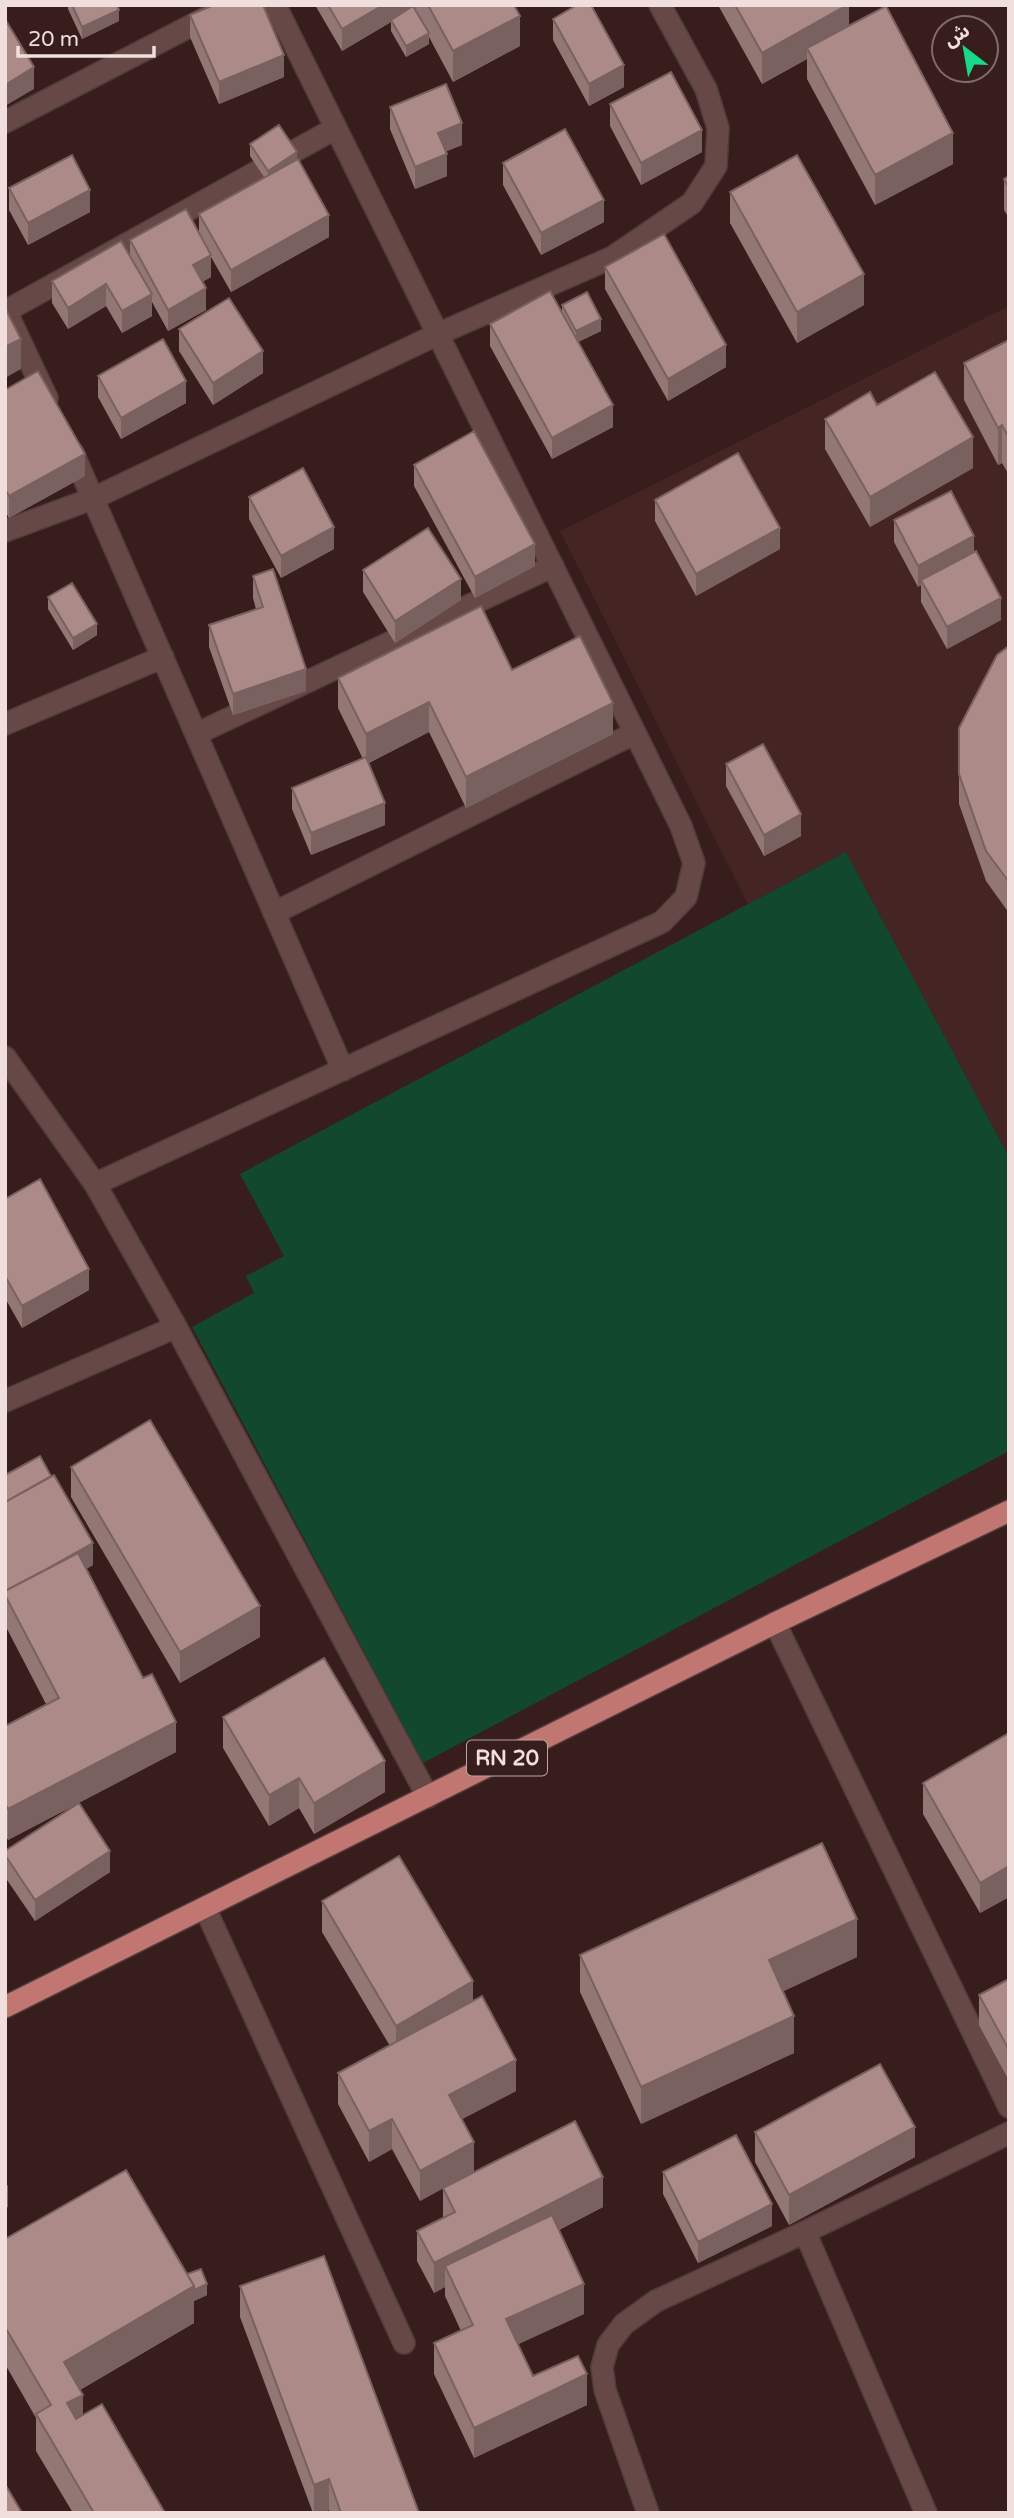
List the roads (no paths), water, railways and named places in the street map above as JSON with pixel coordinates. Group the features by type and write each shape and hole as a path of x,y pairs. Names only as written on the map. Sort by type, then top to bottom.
{"highway":[{"name":"RN 20","path":"5,2007 775,1623 1009,1511"}],"street":[{"path":"5,122 231,5"},
{"path":"95,1184 662,922 685,897 694,863 681,826 275,5"},
{"path":"5,531 94,498 438,334 613,257 692,203 716,166 718,128 706,89 660,5"},
{"path":"53,411 6,310 336,128"},
{"path":"65,436 343,1070"},
{"path":"196,734 553,566"},
{"path":"5,724 163,657"},
{"path":"274,912 635,733"},
{"path":"5,1057 95,1184 176,1327 428,1797"},
{"path":"5,1401 176,1327"},
{"path":"775,1623 1009,2107"},
{"path":"205,1908 404,2343"},
{"path":"648,2513 605,2390 602,2367 608,2345 624,2324 656,2301 806,2232 1009,2133"},
{"path":"806,2232 926,2513"}]}
